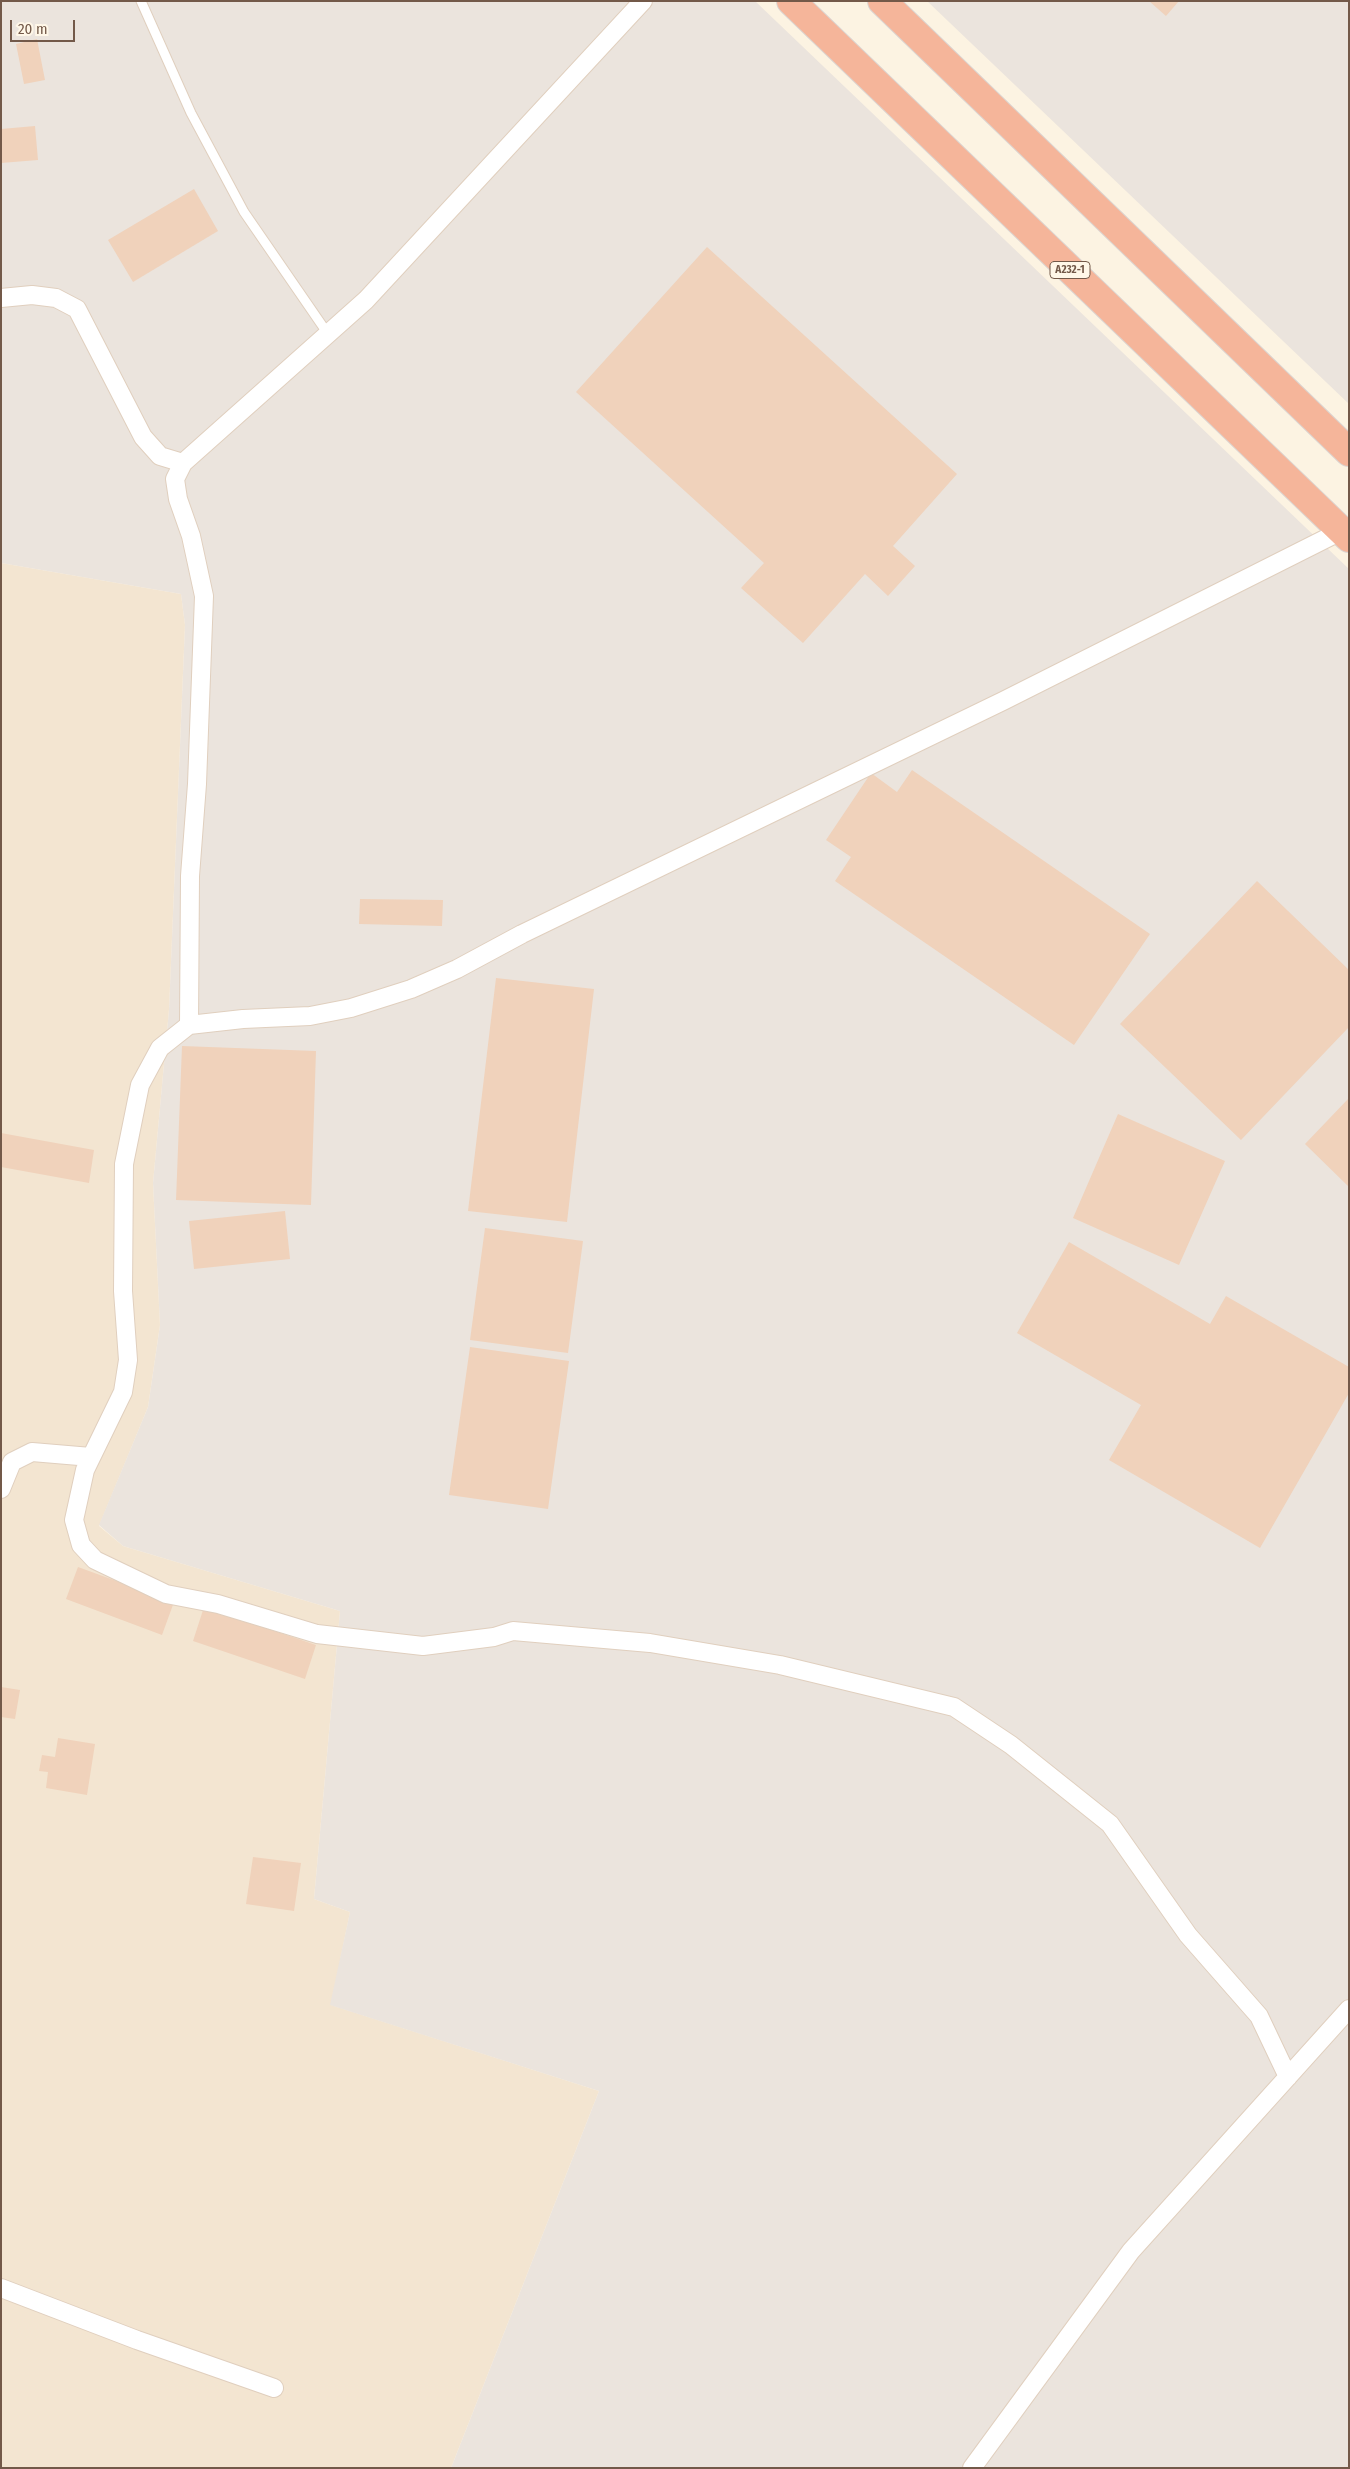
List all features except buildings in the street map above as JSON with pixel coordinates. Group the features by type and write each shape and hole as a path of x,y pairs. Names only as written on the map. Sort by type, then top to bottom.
{"highway":[{"name":"A232-1","path":"791,1 1345,534"},
{"path":"885,2 1349,452"}],"street":[{"path":"189,1026 190,876 197,784 204,596 191,536 178,499 175,479 183,463 366,300 642,1"},
{"path":"1,298 32,295 56,298 77,309 143,436 160,456 183,463"},
{"path":"1288,2078 1259,2016 1188,1935 1110,1824 1011,1745 954,1707 780,1665 650,1643 513,1632 494,1637 423,1646 317,1634 218,1604 166,1594 95,1560 81,1544 74,1520 85,1470 123,1392 128,1360 123,1290 124,1164 140,1085 160,1048 189,1026 243,1019 310,1016 351,1008 411,989 458,969 531,930 1345,534"},
{"path":"1,1489 12,1462 32,1452 91,1457"},
{"path":"972,2468 1131,2250 1349,2009"},
{"path":"1,2288 137,2340 274,2388"}],"lane":[{"path":"142,1 192,113 244,212 328,334"}],"shaded area":[{"path":"1,1 755,1 1349,569 1349,2468 451,2468 599,2091 330,2005 350,1912 314,1899 340,1611 123,1546 99,1525 148,1407 160,1325 153,1183 169,1010 185,625 181,594 1,563"},
{"path":"927,1 1349,1 1349,404"},
{"path":"1,563 181,594 185,625 169,1010 153,1183 160,1325 148,1407 99,1526 123,1546 340,1611 314,1899 350,1912 331,2005 599,2091 451,2468 1,2468"}]}
